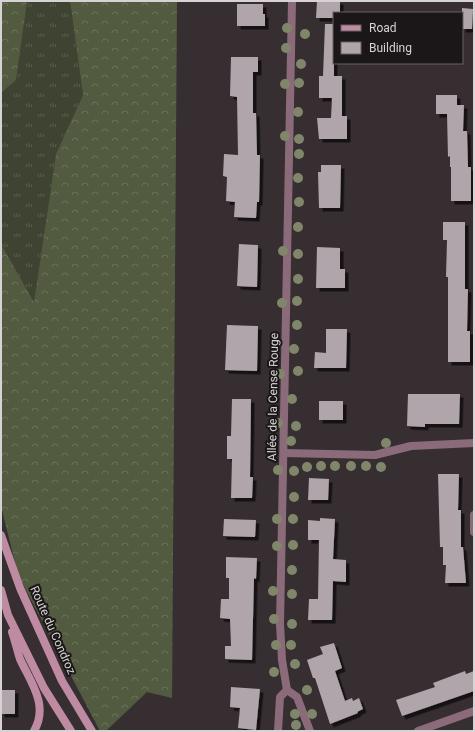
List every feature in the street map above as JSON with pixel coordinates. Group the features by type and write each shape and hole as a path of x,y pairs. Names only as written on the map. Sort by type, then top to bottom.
{"main road":[{"name":"Route du Condroz","path":"1,535 20,588 62,681 92,731"},
{"path":"1,590 20,657 38,693 40,708 38,724 34,731"},
{"path":"8,615 44,688 71,731"}],"street":[{"name":"Allée de la Cense Rouge","path":"287,690 280,644 292,1"},
{"path":"284,453 375,455 411,446 474,443"},
{"path":"474,515 474,532"},
{"path":"278,731 280,697 287,690 297,697 310,731"},
{"path":"422,730 474,711"}],"green space":[{"path":"1,1 27,2 16,80 1,93"},
{"path":"27,1 70,1 83,95 56,154 34,302 1,244 1,93 16,80"},
{"path":"70,1 177,1 172,698 147,692 106,731 100,731 18,575 1,506 1,244 34,302 56,154 83,95"}],"building":[{"path":"317,1 340,1 340,12 333,12 333,18 316,18"},
{"path":"237,4 263,4 265,26 237,26"},
{"path":"462,8 473,9 472,29 463,29"},
{"path":"325,24 333,24 334,76 342,76 342,116 347,116 347,139 319,139 317,118 331,118 332,98 319,98 319,76 323,76"},
{"path":"231,57 258,57 258,72 253,72 253,113 256,113 257,155 260,155 259,202 257,202 256,218 234,217 235,202 226,201 227,177 223,176 224,154 238,155 237,97 230,96"},
{"path":"436,95 457,95 457,105 464,105 463,131 467,131 468,167 471,167 471,201 451,201 451,167 450,156 448,157 447,114 436,114"},
{"path":"321,165 341,165 340,208 319,208 318,172 321,172"},
{"path":"443,222 465,222 465,289 468,289 467,331 470,331 470,362 448,362 448,277 446,277 447,240 443,240"},
{"path":"239,244 258,245 257,287 237,286"},
{"path":"317,247 340,248 340,269 345,269 345,288 316,288"},
{"path":"227,325 258,326 257,371 225,370"},
{"path":"326,329 347,329 346,368 314,368 315,352 326,353"},
{"path":"408,394 460,394 459,424 425,424 425,427 407,426"},
{"path":"232,399 251,399 250,477 253,477 252,498 231,498 232,459 227,459 227,436 231,436"},
{"path":"319,401 343,401 343,420 319,420"},
{"path":"438,474 459,474 458,510 461,510 461,547 463,547 466,583 445,583 446,565 443,565 443,547 440,547"},
{"path":"309,478 329,479 328,500 308,500"},
{"path":"320,518 335,519 333,559 346,560 346,582 333,581 332,620 308,620 309,599 318,599 319,540 308,540 308,520 320,521"},
{"path":"224,519 256,520 255,537 223,536"},
{"path":"226,557 257,558 256,579 254,578 252,660 225,659 225,646 231,646 230,619 220,618 221,599 229,599 229,578 226,578"},
{"path":"334,643 342,668 335,671 345,701 352,698 353,701 359,698 363,709 357,712 358,713 330,724 315,678 313,678 307,660 323,654 320,647"},
{"path":"465,671 466,674 474,671 474,691 402,716 396,700 435,687 433,683"},
{"path":"231,687 260,689 256,730 238,728 240,708 230,707"},
{"path":"1,690 15,690 15,714 1,714"}]}
